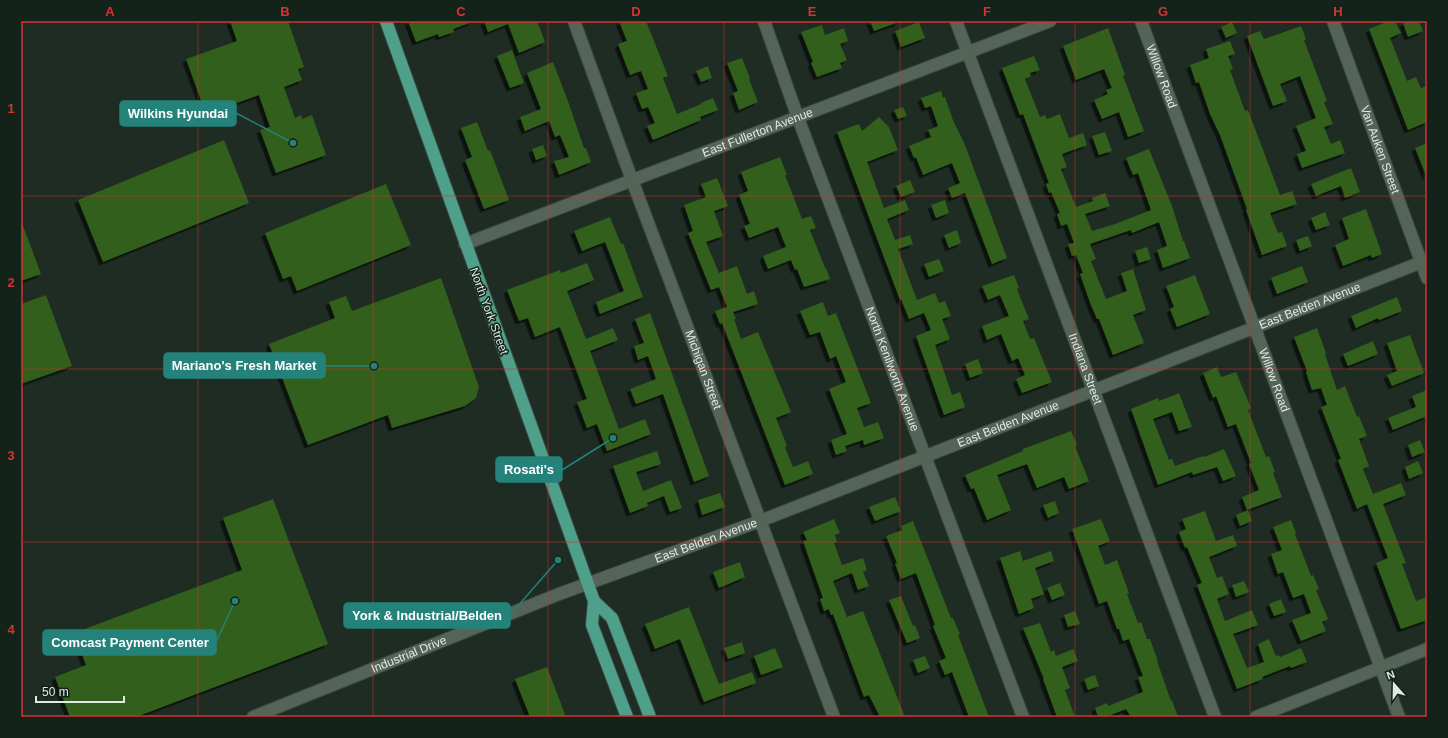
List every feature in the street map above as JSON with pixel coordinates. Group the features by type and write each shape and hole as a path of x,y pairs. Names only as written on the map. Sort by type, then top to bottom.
{"main road":[{"name":"North York Street","path":"386,21 588,583 594,601 592,625 627,717"},
{"name":"North York Street","path":"594,601 612,618 650,717"}],"street":[{"name":"Michigan Street","path":"574,21 632,180 834,717"},
{"name":"North Kenilworth Avenue","path":"764,21 798,118 1023,717"},
{"name":"Indiana Street","path":"956,21 1215,717"},
{"name":"East Fullerton Avenue","path":"465,244 1050,21"},
{"name":"Willow Road","path":"1141,21 1399,717"},
{"name":"Van Auken Street","path":"1333,21 1424,261 1427,278"},
{"name":"East Belden Avenue","path":"588,583 760,521 1424,261"},
{"name":"Industrial Drive","path":"254,717 588,583"},
{"path":"1256,717 1427,649"}],"building":[{"path":"230,21 288,21 304,67 298,69 302,80 284,87 295,118 301,115 302,119 312,115 326,155 276,173 260,130 270,127 259,95 206,114 186,59 237,41"},
{"path":"408,21 472,22 453,29 454,32 439,37 438,34 416,42"},
{"path":"484,21 537,21 545,42 519,53 508,24 488,32"},
{"path":"619,21 646,21 668,76 663,78 677,114 713,98 718,110 700,117 701,120 653,140 647,126 655,123 648,107 642,109 636,93 648,89 641,71 630,75 618,44 627,41"},
{"path":"870,21 898,21 899,22 874,31"},
{"path":"1389,21 1395,21 1401,33 1390,38 1407,81 1416,77 1421,88 1427,86 1427,122 1408,130 1369,29"},
{"path":"1409,21 1419,21 1423,31 1408,37 1403,23"},
{"path":"919,22 925,38 901,47 895,31"},
{"path":"1232,22 1237,33 1226,38 1221,27"},
{"path":"822,25 825,35 844,28 848,41 840,44 847,60 840,63 842,68 817,77 811,63 813,62 801,32"},
{"path":"1301,26 1306,39 1304,40 1327,101 1324,102 1333,124 1324,127 1331,144 1340,140 1345,153 1302,168 1297,154 1306,151 1296,126 1316,118 1300,76 1280,84 1287,101 1273,106 1247,36 1260,31 1264,39"},
{"path":"1108,28 1125,75 1123,76 1144,131 1128,137 1119,112 1102,119 1094,100 1108,94 1106,90 1112,88 1104,69 1076,80 1063,46"},
{"path":"1230,41 1235,54 1228,56 1233,69 1230,70 1245,111 1248,110 1280,195 1292,191 1297,204 1270,213 1278,233 1282,232 1287,246 1262,255 1220,135 1210,114 1199,82 1196,83 1190,65 1209,58 1206,49"},
{"path":"512,50 524,83 510,88 497,56"},
{"path":"1034,56 1040,70 1030,73 1031,76 1025,79 1040,117 1045,115 1047,119 1060,114 1069,138 1083,133 1087,145 1062,154 1067,167 1061,169 1076,207 1093,201 1092,198 1105,193 1110,206 1085,214 1092,231 1151,210 1138,173 1133,175 1126,158 1149,149 1172,206 1190,258 1163,268 1157,250 1167,246 1159,222 1132,233 1131,230 1090,244 1096,259 1091,261 1106,299 1127,291 1121,273 1133,269 1146,310 1133,315 1144,343 1113,355 1099,319 1097,319 1091,305 1080,274 1083,273 1076,255 1072,256 1068,244 1074,243 1067,224 1061,226 1057,214 1060,213 1051,192 1049,193 1046,184 1049,183 1023,114 1020,115 1002,68"},
{"path":"742,58 758,102 739,110 733,93 738,91 727,63"},
{"path":"553,62 584,148 586,148 591,162 559,175 554,161 569,157 560,135 555,137 549,121 525,131 520,117 541,109 527,73"},
{"path":"708,66 712,78 701,82 696,71"},
{"path":"941,91 943,98 945,97 953,120 965,145 1007,258 992,264 965,193 952,198 948,188 960,183 952,163 923,175 916,157 914,158 909,146 931,137 928,130 938,126 931,106 925,108 921,98"},
{"path":"903,107 907,116 898,119 894,110"},
{"path":"879,117 889,127 898,150 867,162 884,208 905,200 909,210 887,219 895,240 910,235 913,244 898,249 917,300 935,293 939,303 945,301 951,316 942,319 950,339 935,345 952,395 960,392 965,407 944,415 916,336 931,330 924,313 909,319 901,299 900,300 837,132 859,124 862,131"},
{"path":"477,122 488,151 490,150 509,200 484,209 465,160 472,157 461,128"},
{"path":"1105,132 1112,151 1099,155 1092,136"},
{"path":"224,140 249,203 103,262 78,200"},
{"path":"1427,143 1427,178 1415,148"},
{"path":"543,145 547,156 536,160 532,149"},
{"path":"780,157 787,175 785,175 802,219 811,216 816,228 810,230 830,279 804,287 797,269 795,270 791,260 768,269 763,256 786,247 778,227 749,238 744,226 750,224 739,195 748,191 741,172"},
{"path":"1351,168 1360,192 1345,198 1341,186 1316,196 1311,184"},
{"path":"717,178 728,206 714,211 723,236 706,242 719,273 737,266 747,294 754,291 758,304 733,312 736,319 734,319 741,339 758,332 791,412 776,418 787,446 785,447 793,467 808,461 813,474 785,485 722,323 720,324 715,311 727,307 719,287 711,290 688,233 693,231 684,205 706,197 701,184"},
{"path":"910,180 915,192 901,197 896,186"},
{"path":"386,184 411,245 297,291 291,276 283,279 265,233"},
{"path":"945,200 949,213 936,218 931,205"},
{"path":"1366,209 1382,254 1372,258 1371,255 1343,266 1335,245 1349,239 1342,218"},
{"path":"1325,212 1330,225 1316,230 1311,218"},
{"path":"610,217 621,244 623,243 643,297 600,314 596,302 624,291 605,242 582,251 574,231"},
{"path":"22,223 41,274 21,281 21,224"},
{"path":"957,230 961,243 949,248 944,235"},
{"path":"1308,236 1312,246 1300,251 1296,240"},
{"path":"1147,247 1151,259 1139,263 1135,251"},
{"path":"939,259 944,271 929,277 924,264"},
{"path":"587,263 594,280 567,291 586,339 613,328 618,340 590,351 619,429 645,419 651,434 607,451 597,424 587,428 577,402 587,399 560,327 535,337 528,318 519,321 507,290 560,270 561,273"},
{"path":"1302,266 1308,282 1277,294 1271,278"},
{"path":"1014,275 1019,288 1017,289 1029,319 1023,321 1030,339 1034,338 1052,382 1022,393 1016,379 1025,375 1018,358 1012,361 1001,334 987,340 982,326 1009,316 1000,295 988,300 982,286"},
{"path":"1195,275 1210,314 1177,327 1170,309 1174,307 1166,286"},
{"path":"441,278 479,387 476,398 465,406 392,428 388,415 308,445 269,344 335,318 329,302 346,296 352,311"},
{"path":"46,295 72,366 21,384 21,304"},
{"path":"1397,297 1402,311 1379,320 1378,318 1356,328 1351,316"},
{"path":"823,302 828,316 836,313 871,403 857,408 864,427 878,422 884,438 864,445 863,440 845,446 847,451 836,455 831,440 847,434 829,389 846,382 836,356 830,359 820,332 810,335 800,311"},
{"path":"650,313 709,476 694,482 663,394 636,404 630,389 656,379 648,356 638,360 634,346 644,343 635,319"},
{"path":"1317,328 1337,390 1345,386 1357,417 1359,416 1367,436 1359,439 1369,466 1363,469 1373,494 1401,483 1406,495 1383,504 1406,563 1402,564 1416,601 1427,597 1427,620 1401,629 1376,563 1388,558 1367,504 1357,509 1338,460 1341,459 1321,407 1327,405 1321,388 1312,390 1306,372 1307,371 1294,337"},
{"path":"1410,335 1424,373 1392,386 1387,375 1397,371 1387,343"},
{"path":"1373,341 1378,354 1348,366 1343,354"},
{"path":"978,359 983,373 970,378 965,364"},
{"path":"1217,367 1221,377 1236,372 1251,408 1248,410 1266,457 1269,456 1275,472 1273,473 1282,497 1247,510 1242,497 1259,490 1249,464 1251,463 1236,424 1228,427 1216,396 1213,398 1203,373"},
{"path":"1427,390 1427,416 1393,430 1388,418 1416,407 1412,396"},
{"path":"1179,393 1192,427 1179,431 1172,412 1153,419 1169,460 1172,459 1175,466 1224,449 1236,476 1223,481 1217,467 1193,475 1192,472 1158,485 1131,409 1158,398 1159,401"},
{"path":"1071,431 1077,445 1075,446 1089,481 1069,489 1064,477 1037,488 1027,464 997,475 1011,510 987,520 974,488 971,489 965,475 1023,451 1023,449"},
{"path":"1420,440 1425,452 1412,457 1408,445"},
{"path":"657,451 661,464 636,472 643,491 671,480 682,508 670,512 664,496 647,503 648,506 630,513 613,466"},
{"path":"1418,461 1423,473 1409,479 1405,467"},
{"path":"720,493 725,507 702,515 698,500"},
{"path":"895,497 901,511 875,521 869,507"},
{"path":"273,499 328,644 136,717 70,717 55,677 86,665 74,633 242,570 223,518"},
{"path":"1055,501 1059,513 1048,518 1043,505"},
{"path":"1248,510 1252,521 1240,526 1236,515"},
{"path":"1205,511 1216,541 1233,535 1237,546 1209,557 1217,578 1222,576 1229,594 1217,599 1225,621 1252,610 1258,625 1233,634 1247,668 1264,662 1258,644 1269,639 1276,656 1279,655 1280,657 1301,648 1307,662 1291,668 1290,666 1237,689 1197,585 1202,583 1179,532 1186,529 1182,519"},
{"path":"834,519 840,533 835,535 837,542 834,543 842,565 863,558 867,570 863,572 869,586 858,590 852,573 833,581 847,617 863,611 905,717 880,717 869,695 864,697 833,614 831,615 829,609 824,611 820,599 823,598 803,541 807,540 803,532"},
{"path":"1101,519 1110,541 1098,546 1105,565 1117,560 1129,593 1127,594 1138,623 1141,622 1147,639 1150,639 1178,717 1131,717 1126,709 1106,717 1098,717 1095,708 1107,703 1108,706 1143,692 1138,677 1143,676 1129,639 1123,641 1107,601 1099,604 1072,529"},
{"path":"1291,520 1311,576 1313,575 1319,589 1316,590 1328,619 1322,622 1326,631 1301,641 1292,620 1311,613 1304,594 1293,598 1283,572 1278,574 1271,554 1282,550 1273,527"},
{"path":"913,521 951,618 953,618 960,634 958,635 989,717 969,717 952,672 945,675 939,661 946,658 933,626 935,625 916,573 901,579 895,564 897,563 886,536 902,530 901,526"},
{"path":"1020,551 1023,561 1051,551 1054,561 1035,568 1044,594 1031,599 1034,608 1019,614 1000,558"},
{"path":"740,562 745,577 719,588 713,572"},
{"path":"1244,581 1249,592 1236,597 1232,585"},
{"path":"1060,583 1065,595 1052,600 1047,588"},
{"path":"901,596 913,626 915,625 920,638 907,643 889,600"},
{"path":"1281,599 1286,612 1274,616 1269,604"},
{"path":"689,607 719,684 752,672 756,683 704,702 680,639 655,649 645,624"},
{"path":"1075,611 1080,624 1068,627 1064,615"},
{"path":"1040,623 1051,652 1054,650 1056,656 1073,649 1078,661 1062,667 1070,688 1065,690 1075,717 1057,717 1044,679 1023,628"},
{"path":"742,642 745,653 728,659 724,648"},
{"path":"775,648 783,667 761,675 754,656"},
{"path":"925,656 930,668 918,673 913,660"},
{"path":"547,667 566,717 530,717 515,679"},
{"path":"1095,675 1099,686 1088,690 1084,679"}],"place":[{"name":"Wilkins Hyundai","path":"293,143"},
{"name":"Mariano's Fresh Market","path":"374,366"},
{"name":"Rosati's","path":"613,438"},
{"name":"York & Industrial/Belden","path":"558,560"},
{"name":"Comcast Payment Center","path":"235,601"}]}
